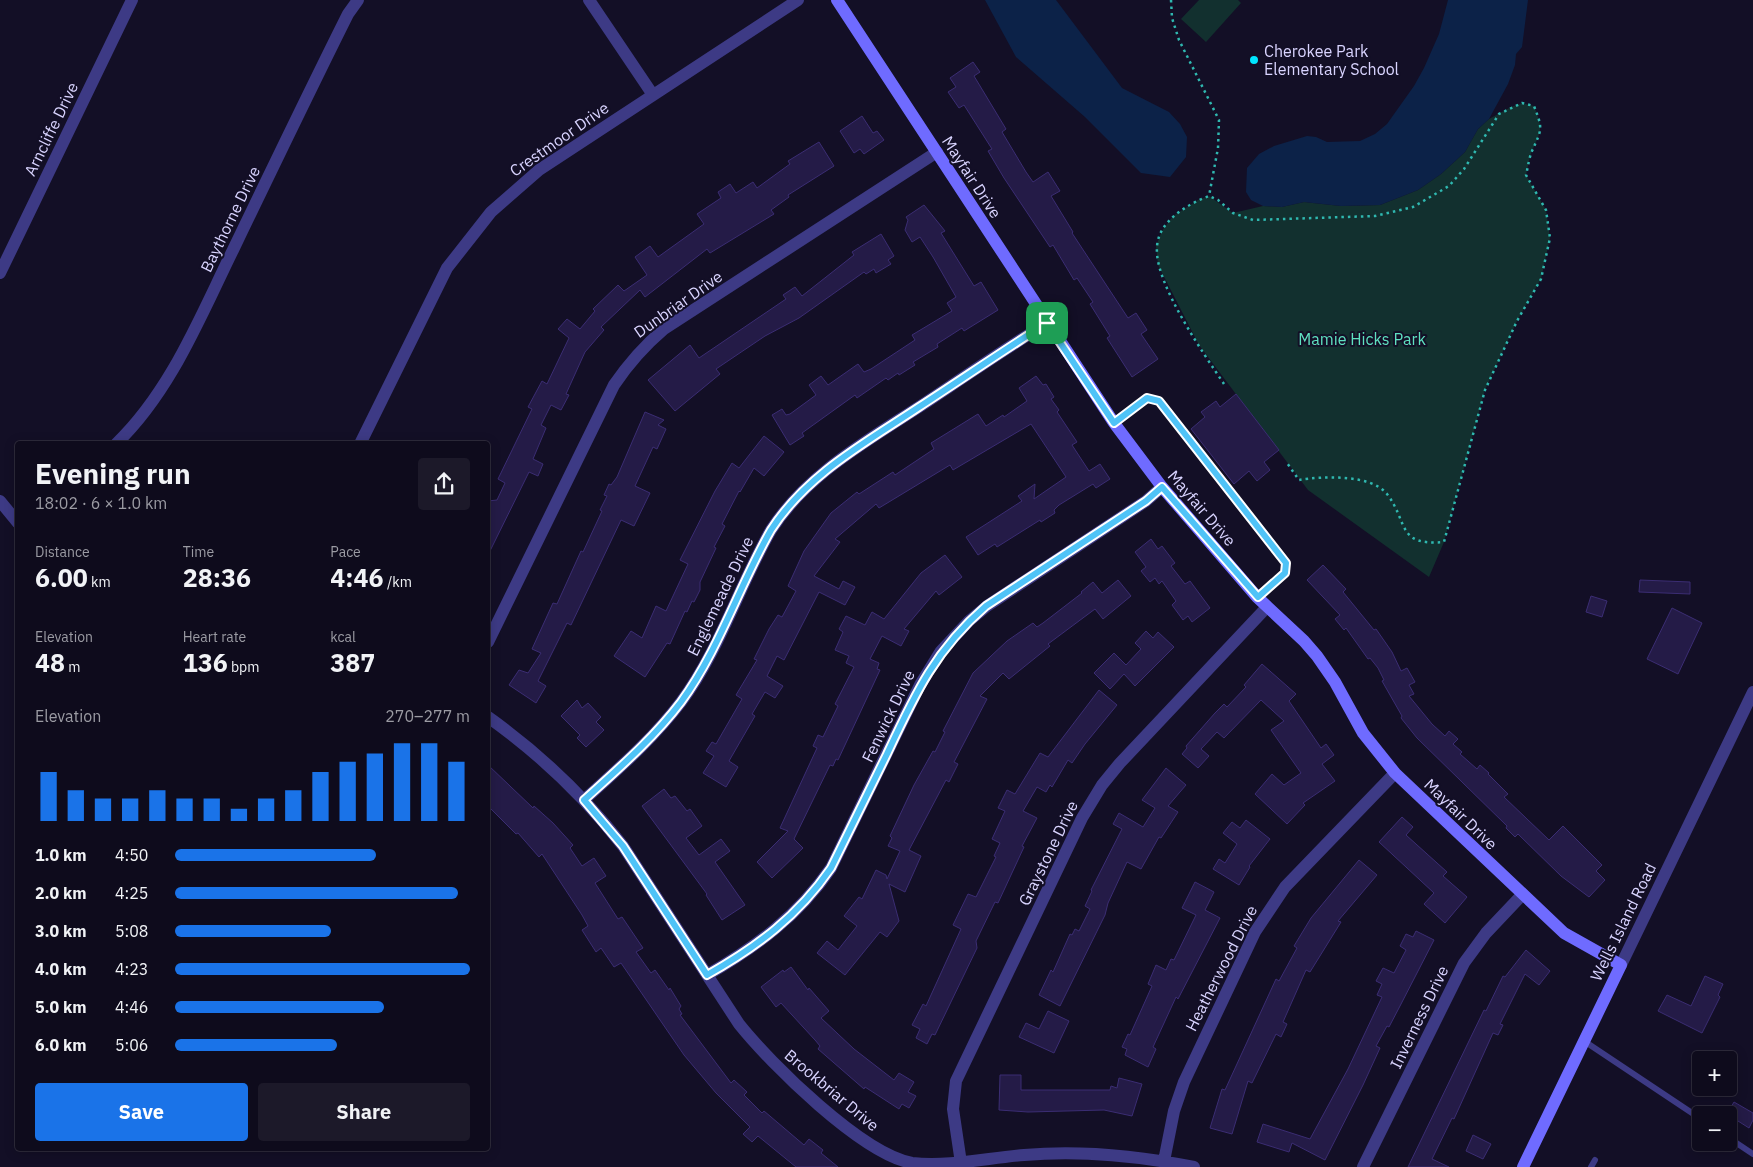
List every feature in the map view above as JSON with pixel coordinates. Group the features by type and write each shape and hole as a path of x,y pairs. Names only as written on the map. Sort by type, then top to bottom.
{"street":[{"name":"Arncliffe Drive","path":"0,273 132,0"},
{"name":"Baythorne Drive","path":"119,441 142,416 166,383 344,22 358,0"},
{"path":"588,0 653,95"},
{"name":"Crestmoor Drive","path":"361,441 447,268 472,233 511,193 539,170 798,0"},
{"name":"Mayfair Drive","path":"837,0 1047,323 1114,423 1162,487 1267,607 1290,626 1317,656 1335,682 1363,733 1395,773 1564,934 1621,965"},
{"name":"Dunbriar Drive","path":"490,638 614,386 628,365 645,346 664,329 937,152"},
{"name":"Englemeade Drive","path":"584,800 646,743 681,702 710,653 771,530 783,512 802,491 820,474 861,445 1047,323"},
{"name":"Fenwick Drive","path":"707,975 776,929 792,916 815,892 831,868 920,685 941,651 956,634 986,606 1146,501 1162,487"},
{"path":"0,500 15,519"},
{"name":"Graystone Drive","path":"961,1163 953,1109 958,1075 1091,801 1120,763 1164,713 1267,607"},
{"name":"Wells Island Road","path":"1523,1167 1753,692"},
{"name":"Brookbriar Drive","path":"490,719 539,756 584,800 623,846 739,1024 755,1044 807,1095 880,1150 909,1163 937,1166 1026,1155 1060,1153 1112,1155 1164,1161 1194,1167"},
{"name":"Heatherwood Drive","path":"1164,1161 1174,1111 1184,1082 1255,932 1285,887 1395,773"},
{"name":"Inverness Drive","path":"1363,1167 1464,964 1486,933 1522,895"}],"lane":[{"path":"1114,423 1147,398 1159,401 1286,563 1285,573 1258,597"},
{"path":"1584,1041 1692,1113"},
{"path":"1737,1143 1753,1154"},
{"path":"1592,1167 1595,1160"}],"path":[{"path":"1171,0 1172,18 1179,40 1219,120 1218,148 1209,196"},
{"path":"1224,384 1198,346 1158,265 1156,246 1162,232 1173,216 1191,203 1209,196 1218,200 1233,213 1252,220 1375,216 1413,207 1449,186 1464,169 1499,114 1511,106 1522,103 1534,106 1541,123 1540,136 1531,153 1526,175 1546,210 1550,238 1541,279 1517,321 1485,390 1444,542 1423,544 1406,532 1386,493 1368,482 1322,476 1299,480 1287,463"}],"green space":[{"path":"1199,0 1238,0 1241,3 1206,42 1181,19"},
{"name":"Mamie Hicks Park","path":"1522,103 1534,106 1539,120 1540,129 1526,175 1546,210 1550,238 1541,279 1517,321 1485,390 1444,542 1429,577 1308,490 1199,345 1158,265 1156,246 1162,231 1173,216 1198,200 1209,196 1233,213 1263,206 1282,207 1304,202 1341,206 1380,205 1418,190 1441,174 1465,152 1478,129 1489,119"}],"water":[{"path":"985,0 1056,0 1122,88 1169,112 1180,124 1187,137 1186,157 1170,177 1141,173 1085,117 1016,57"},
{"path":"1448,0 1528,0 1522,47 1516,54 1515,65 1508,84 1489,119 1478,129 1465,152 1441,174 1418,190 1380,205 1341,206 1304,202 1282,207 1263,206 1251,200 1246,192 1247,168 1259,154 1274,146 1307,136 1316,137 1327,142 1360,141 1375,134 1387,124 1414,86 1424,68 1439,34"}],"building":[{"path":"973,62 980,72 974,76 1006,129 1002,132 1026,172 1033,182 1048,172 1060,191 1051,196 1072,233 1128,318 1136,313 1147,330 1141,334 1158,359 1132,377 1107,338 1110,336 1090,304 1093,302 1077,278 1074,280 1053,245 1050,247 1004,178 988,151 992,149 964,105 959,108 948,92 956,87 950,78"},
{"path":"862,116 873,133 877,131 884,140 864,154 860,149 854,153 840,131"},
{"path":"819,142 834,166 788,195 789,197 771,210 774,214 710,253 707,249 645,297 640,290 601,327 604,330 585,352 566,394 569,395 561,410 551,405 541,425 546,428 533,459 543,464 538,476 529,472 490,551 490,501 497,500 505,483 498,479 532,409 528,407 542,381 547,384 569,338 558,329 567,319 580,329 595,311 593,309 618,285 624,291 647,275 635,257 650,246 658,257 704,224 697,214 721,198 718,192 730,184 736,193 753,182 757,188 790,164 788,161"},
{"path":"924,205 945,231 941,233 974,286 981,282 998,310 964,331 962,328 937,344 938,347 913,362 915,365 899,375 898,373 888,380 886,378 857,398 855,395 802,433 804,436 790,445 772,415 782,409 786,415 790,414 816,395 809,385 821,376 828,385 858,364 864,372 871,369 915,340 912,335 952,311 947,303 956,297 933,257 920,237 912,242 905,230 908,220 906,217"},
{"path":"881,234 894,256 888,260 891,264 876,273 874,269 866,274 864,272 799,318 765,336 716,369 720,374 675,411 648,380 690,345 699,358 786,299 783,295 795,287 802,296 854,255 852,252"},
{"path":"1036,376 1043,385 1046,384 1054,397 1051,399 1059,410 1057,412 1077,442 1072,445 1089,471 1100,464 1110,479 1096,488 1093,484 1059,505 1054,510 1055,513 1041,522 1040,520 997,547 995,544 978,555 966,537 1022,501 1018,496 1035,484 1034,499 1066,477 1031,424 953,470 950,465 879,508 876,504 835,539 840,542 814,576 839,589 843,581 855,587 845,605 819,592 784,660 777,656 767,676 783,686 775,698 765,692 752,714 755,716 729,761 738,767 726,787 703,773 714,756 706,751 712,742 716,744 742,699 736,695 757,660 754,659 769,629 778,615 782,617 796,591 788,586 804,551 831,513 857,492 859,494 893,472 895,475 934,449 931,443 978,414 986,426 1003,415 1004,417 1027,401 1019,388"},
{"path":"1236,394 1279,450 1264,462 1270,470 1257,481 1249,471 1234,484 1191,429 1205,417 1201,412 1216,401 1220,407"},
{"path":"645,412 664,420 658,425 666,429 657,449 653,447 635,486 650,493 634,526 621,520 571,625 567,623 538,681 546,686 536,703 509,685 519,670 528,673 541,653 532,649 553,603 557,604 581,551 583,552 602,511 600,510 607,496 604,495 609,484 611,485 617,477"},
{"path":"764,436 784,452 764,476 754,468 739,491 722,524 725,526 714,547 716,548 700,582 700,590 694,602 692,601 687,612 685,611 670,644 667,643 645,677 614,656 631,631 642,638 656,606 666,611 688,564 680,560 715,491 732,463 739,468"},
{"path":"1151,539 1158,549 1162,546 1175,563 1171,566 1185,584 1190,581 1210,608 1192,622 1188,616 1183,620 1172,605 1176,601 1162,581 1159,584 1155,578 1150,582 1141,571 1146,567 1135,552"},
{"path":"945,555 962,577 939,595 936,591 904,629 909,631 901,646 882,636 870,659 879,663 877,669 880,670 838,760 836,759 833,766 830,765 794,839 803,848 772,878 757,862 788,831 780,828 817,748 813,746 818,735 823,737 838,706 835,704 854,667 846,663 849,656 835,650 843,632 839,629 846,616 865,625 872,612 884,619 921,573"},
{"path":"1323,565 1346,589 1343,592 1374,630 1376,629 1392,652 1401,671 1407,668 1415,682 1409,685 1414,694 1409,696 1432,724 1445,736 1449,731 1458,739 1453,744 1462,752 1460,754 1477,769 1480,765 1489,773 1508,794 1504,797 1549,840 1563,826 1602,865 1596,871 1605,880 1589,897 1561,876 1518,834 1515,837 1506,828 1507,826 1417,738 1401,718 1402,716 1382,681 1384,680 1378,668 1370,658 1368,659 1346,628 1344,630 1335,619 1340,615 1307,580"},
{"path":"1118,580 1131,596 1103,619 1095,609 1048,644 1050,646 1009,679 1003,673 980,696 987,699 954,762 958,764 949,782 946,780 909,850 921,856 905,892 889,884 899,921 887,937 880,932 845,975 817,953 827,941 838,950 857,926 844,916 859,897 862,899 876,870 886,875 887,879 900,851 888,846 892,838 890,836 914,785 933,751 935,752 945,732 943,731 973,673 1007,641 1033,623 1037,627 1043,623 1082,593 1093,582 1102,593"},
{"path":"1640,580 1690,582 1690,594 1639,592"},
{"path":"1591,596 1607,601 1602,617 1586,612"},
{"path":"1672,608 1702,623 1678,674 1647,659"},
{"path":"1146,631 1153,638 1158,632 1174,647 1135,686 1124,674 1110,689 1094,673 1114,653 1126,665 1141,649 1135,643"},
{"path":"1262,664 1296,694 1289,701 1321,748 1326,744 1334,755 1322,764 1335,781 1303,803 1305,805 1287,824 1255,794 1272,774 1284,785 1301,773 1271,730 1284,721 1261,700 1224,738 1217,732 1201,749 1209,756 1198,768 1182,754 1187,748 1186,746 1215,713 1224,704 1227,707 1246,687 1244,685"},
{"path":"1099,690 1117,705 1072,763 1068,760 1052,787 1050,785 1046,792 1037,787 1023,811 1037,818 1022,846 1024,847 998,903 995,902 976,941 977,948 935,1035 932,1034 927,1044 916,1038 920,1029 912,1025 923,1004 926,1006 961,929 953,925 968,894 976,897 996,857 994,856 1000,843 992,839 1005,811 998,808 1007,790 1015,794 1040,753 1048,757"},
{"path":"577,700 582,708 588,703 601,717 596,722 604,730 586,747 577,738 580,735 561,716"},
{"path":"490,767 533,808 534,806 553,823 573,845 570,848 582,866 594,858 606,876 595,883 618,919 622,917 643,948 636,952 651,973 655,970 669,990 670,988 681,1006 679,1009 682,1014 680,1015 731,1083 734,1080 747,1092 744,1095 762,1113 764,1111 804,1145 809,1139 823,1150 821,1153 838,1167 796,1167 758,1136 752,1142 743,1134 750,1127 716,1093 684,1055 621,963 614,967 601,948 596,952 582,930 588,926 582,915 542,854 539,857 518,833 516,834 490,808"},
{"path":"1166,768 1186,785 1168,806 1178,812 1161,838 1159,837 1141,869 1127,862 1108,903 1105,915 1060,1006 1039,995 1051,970 1053,972 1070,934 1072,935 1075,929 1079,931 1090,909 1085,906 1091,890 1122,829 1113,824 1119,813 1143,827 1155,808 1142,800"},
{"path":"664,789 671,798 675,796 687,811 690,809 702,826 686,838 699,855 721,839 730,851 715,862 745,905 722,920 707,894 642,806"},
{"path":"1402,817 1413,827 1406,835 1447,872 1443,876 1467,897 1445,923 1424,904 1434,893 1379,842"},
{"path":"1246,820 1270,839 1249,866 1239,885 1213,869 1219,859 1225,863 1237,844 1223,833 1232,822 1240,828"},
{"path":"1359,860 1377,875 1338,921 1341,922 1310,972 1306,970 1283,1022 1287,1024 1281,1037 1276,1034 1252,1083 1248,1081 1232,1134 1210,1128 1222,1089 1225,1090 1276,979 1279,981 1297,948 1294,946 1311,918"},
{"path":"1195,882 1214,892 1205,910 1220,918 1178,999 1176,997 1153,1047 1156,1049 1148,1067 1125,1055 1127,1049 1122,1047 1128,1034 1130,1035 1152,986 1148,984 1156,965 1166,970 1171,959 1174,960 1196,915 1182,908"},
{"path":"1416,931 1434,940 1389,1027 1387,1026 1376,1046 1380,1048 1325,1160 1292,1143 1289,1152 1257,1142 1263,1124 1310,1139 1348,1069 1382,997 1377,995 1382,984 1376,981 1383,968 1394,973 1406,950 1400,946 1406,934 1413,937"},
{"path":"1526,950 1550,971 1539,985 1525,974 1500,1024 1503,1025 1498,1035 1493,1033 1454,1119 1452,1118 1432,1159 1449,1167 1408,1167 1484,1010 1486,1011 1503,976 1505,977"},
{"path":"791,967 808,990 809,988 829,1011 821,1018 854,1049 894,1080 899,1073 914,1082 908,1092 916,1096 909,1108 902,1104 899,1109 865,1087 864,1089 818,1049 820,1046 781,1003 776,1007 761,987 783,970 784,972"},
{"path":"1705,976 1723,984 1718,995 1720,997 1702,1033 1658,1011 1667,995 1691,1006"},
{"path":"1048,1011 1069,1021 1054,1053 1019,1037 1026,1023 1039,1029"},
{"path":"1000,1075 1021,1075 1021,1090 1110,1090 1111,1086 1117,1088 1119,1078 1142,1084 1132,1116 1104,1110 1028,1112 999,1110"},
{"path":"1734,1102 1753,1113 1753,1120 1749,1128 1737,1120 1737,1106 1732,1106"},
{"path":"1473,1135 1491,1144 1483,1159 1466,1151"}],"place":[{"name":"Cherokee Park Elementary School","path":"1254,60"}],"route":[{"path":"1047,323 1114,423 1147,398 1159,401 1286,563 1285,573 1258,597 1162,487 1146,501 986,606 956,634 928,670 831,868 815,892 792,916 776,929 707,975 623,846 584,800 652,737 681,702 710,653 771,530 783,512 802,491 820,474 861,445 1047,323"}]}
